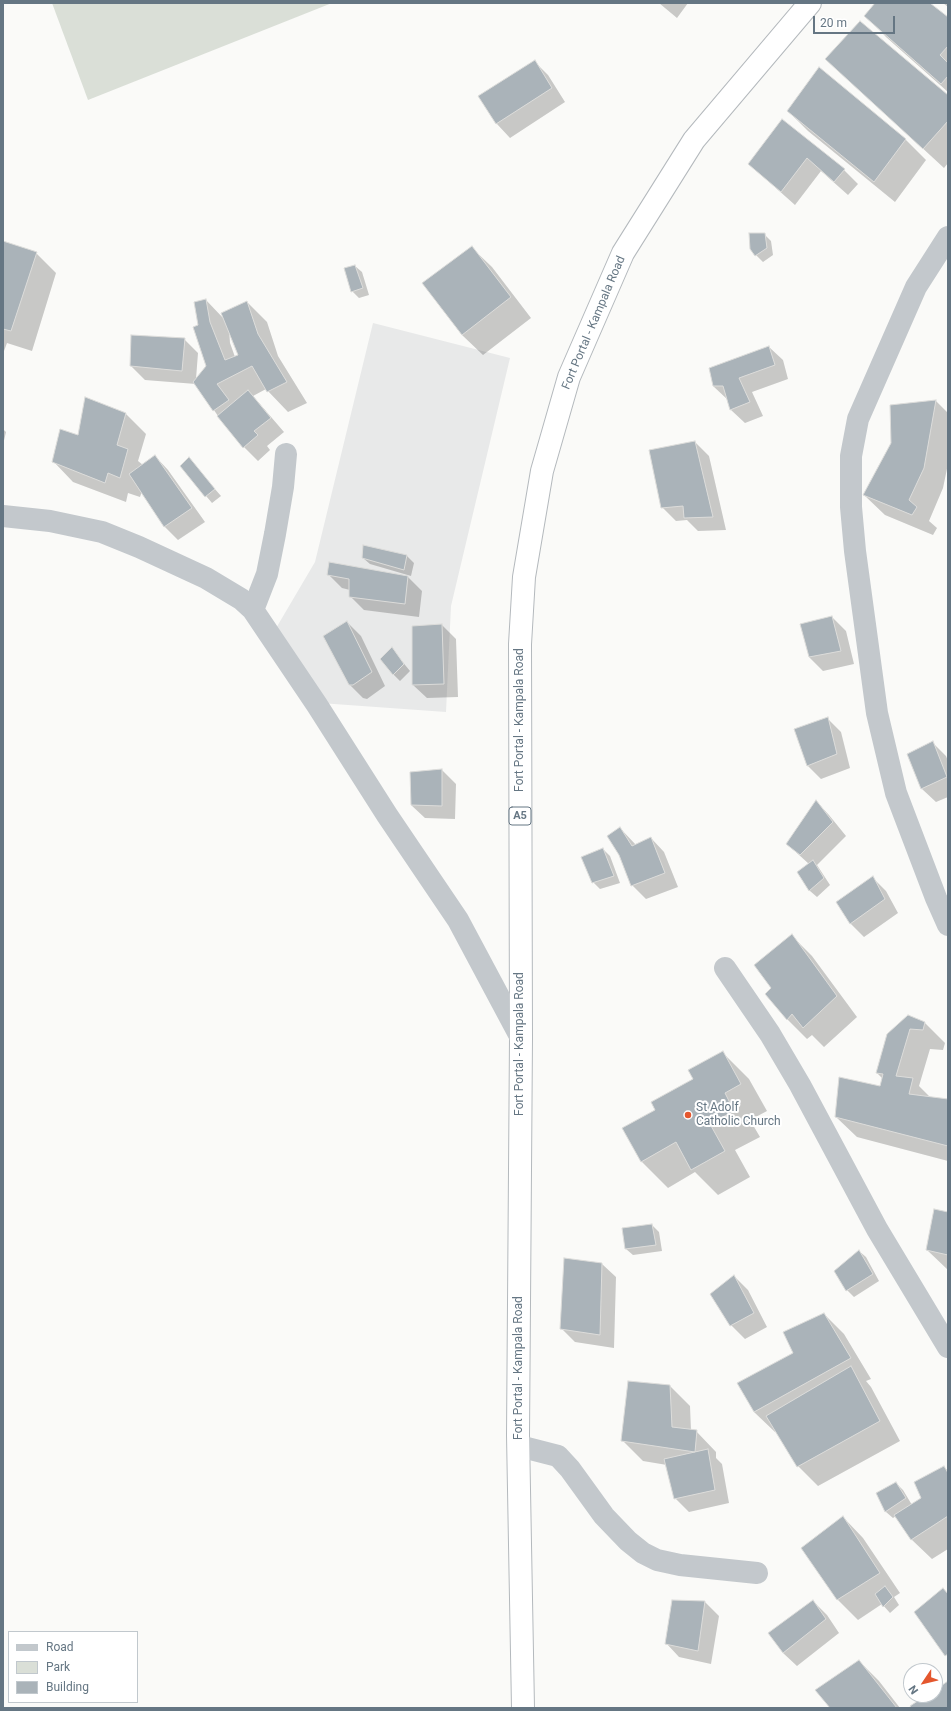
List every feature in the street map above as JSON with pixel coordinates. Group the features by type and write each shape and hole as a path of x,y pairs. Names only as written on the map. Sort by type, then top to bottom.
{"highway":[{"name":"Fort Portal - Kampala Road","path":"523,1708 519,1446 521,1038 520,644 524,577 542,471 569,377 623,253 694,140 810,3"}],"street":[{"path":"948,237 916,287 858,419 851,456 850,493 855,551 877,713 896,793 936,898 948,925"},
{"path":"253,610 267,574 283,487 286,454"},
{"path":"3,516 50,521 102,532 139,547 206,578 241,599 253,610 317,705 387,815 458,920 521,1038"},
{"path":"725,968 770,1034 800,1085 877,1229 948,1347"},
{"path":"519,1446 558,1456 570,1469 608,1520 628,1541 643,1553 657,1560 674,1564 757,1573"}],"shaded area":[{"path":"373,323 510,358 451,606 446,712 320,703 272,635 315,562"}],"green space":[{"path":"52,3 332,3 88,100"}],"building":[{"path":"875,3 930,3 948,17 948,46 940,55 948,63 948,76 941,84 864,16"},
{"path":"860,21 948,95 948,121 923,149 825,59"},
{"path":"535,60 552,88 496,124 478,96"},
{"path":"819,67 906,139 874,182 787,111"},
{"path":"782,119 845,169 834,182 807,158 781,192 748,164"},
{"path":"749,233 765,233 767,248 755,256 750,249"},
{"path":"3,241 37,252 11,331 3,329"},
{"path":"472,246 511,297 462,335 422,283"},
{"path":"355,265 363,288 351,292 344,268"},
{"path":"206,299 210,322 225,360 238,355 221,313 247,301 258,334 287,382 267,392 252,366 217,384 229,400 213,411 193,382 206,366 193,327 198,325 194,302"},
{"path":"131,335 185,338 182,371 130,366"},
{"path":"769,346 775,365 739,378 750,402 730,410 723,386 713,386 709,368"},
{"path":"248,390 271,418 254,431 258,435 243,448 217,416"},
{"path":"85,397 126,413 117,445 128,449 120,478 108,473 105,483 52,462 60,429 78,435"},
{"path":"936,400 924,468 909,500 917,507 912,515 863,495 891,443 890,405"},
{"path":"695,441 713,517 684,518 683,506 661,508 649,450"},
{"path":"155,455 192,508 164,527 129,474"},
{"path":"189,457 215,489 205,497 180,466"},
{"path":"363,545 407,555 404,570 362,558"},
{"path":"329,562 408,576 405,604 349,597 349,579 327,575"},
{"path":"832,616 841,651 809,657 800,624"},
{"path":"347,621 372,672 353,685 349,685 323,636"},
{"path":"442,624 444,684 412,685 412,626"},
{"path":"392,647 404,664 393,675 380,659"},
{"path":"828,717 837,754 807,766 794,729"},
{"path":"933,741 947,777 921,789 907,754"},
{"path":"442,769 442,806 411,805 410,772"},
{"path":"816,800 833,822 800,855 786,844"},
{"path":"620,827 632,846 651,837 665,873 631,886 619,855 607,836"},
{"path":"603,848 614,876 592,883 581,857"},
{"path":"813,860 824,878 809,891 797,872"},
{"path":"873,876 885,899 850,924 836,902"},
{"path":"792,934 837,996 803,1028 792,1014 787,1020 765,994 771,988 754,965"},
{"path":"908,1015 925,1022 923,1030 910,1029 896,1076 913,1078 909,1094 948,1099 948,1146 835,1117 839,1077 880,1086 883,1074 876,1073 887,1034"},
{"path":"723,1051 741,1084 725,1093 734,1111 710,1124 725,1151 691,1170 676,1142 641,1162 622,1128 655,1110 651,1102 693,1079 688,1070"},
{"path":"934,1209 948,1212 948,1255 926,1250"},
{"path":"652,1224 656,1245 625,1249 622,1228"},
{"path":"859,1250 873,1274 846,1291 834,1271"},
{"path":"564,1258 602,1263 600,1335 560,1329"},
{"path":"734,1275 754,1313 730,1326 710,1294"},
{"path":"824,1313 851,1358 754,1412 737,1383 793,1353 783,1332"},
{"path":"851,1366 880,1421 797,1467 766,1416"},
{"path":"628,1381 670,1385 672,1427 697,1430 695,1452 621,1441"},
{"path":"708,1449 715,1490 674,1499 664,1459"},
{"path":"944,1466 948,1473 948,1516 911,1540 894,1515 921,1498 914,1482"},
{"path":"896,1482 906,1498 885,1512 876,1493"},
{"path":"843,1516 880,1573 837,1600 801,1548"},
{"path":"885,1586 893,1597 883,1607 875,1594"},
{"path":"943,1588 948,1594 948,1654 945,1656 914,1612"},
{"path":"672,1600 705,1601 698,1651 665,1644"},
{"path":"813,1600 826,1619 783,1653 768,1633"},
{"path":"859,1660 897,1708 830,1708 815,1690"},
{"path":"948,1681 948,1708 911,1708 910,1706 915,1703 943,1703 943,1684"}],"place":[{"name":"St Adolf Catholic Church","path":"688,1115"}]}
